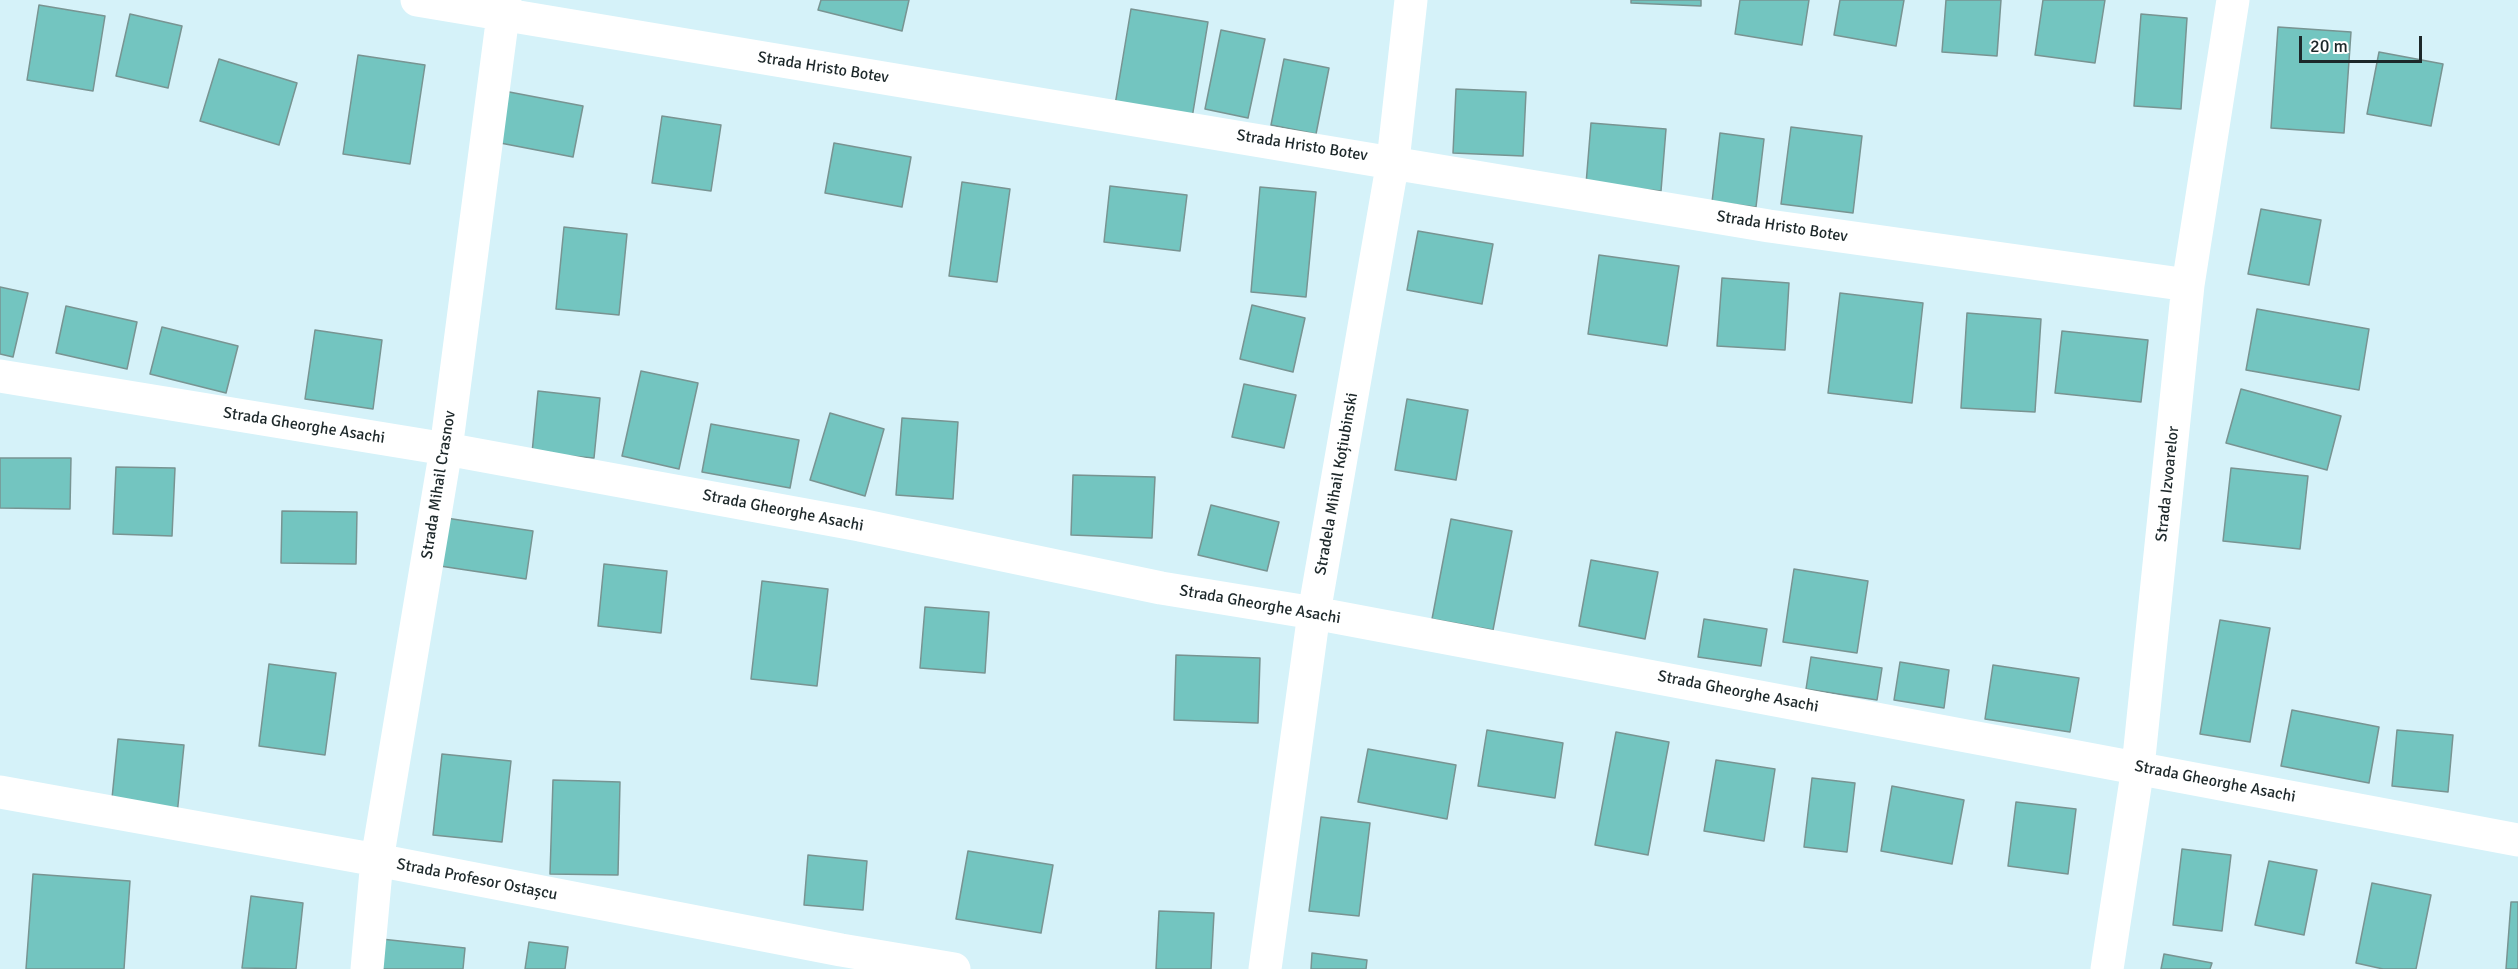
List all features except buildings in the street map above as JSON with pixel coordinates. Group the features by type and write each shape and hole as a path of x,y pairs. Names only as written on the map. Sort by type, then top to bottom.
{"street":[{"name":"Strada Hristo Botev","path":"417,0 504,8 1769,226 2188,285"},
{"name":"Stradela Mihail Koțiubinski","path":"1265,969 1314,614 1394,161 1411,0"},
{"name":"Strada Izvoarelor","path":"2107,969 2138,767 2188,285 2233,0"},
{"name":"Strada Mihail Crasnov","path":"367,969 377,860 446,449 504,8"},
{"name":"Strada Gheorghe Asachi","path":"0,376 446,449 860,525 1161,588 1314,614 2138,767 2518,840"},
{"name":"Strada Profesor Ostașcu","path":"0,792 377,860 829,948 954,969"}]}
